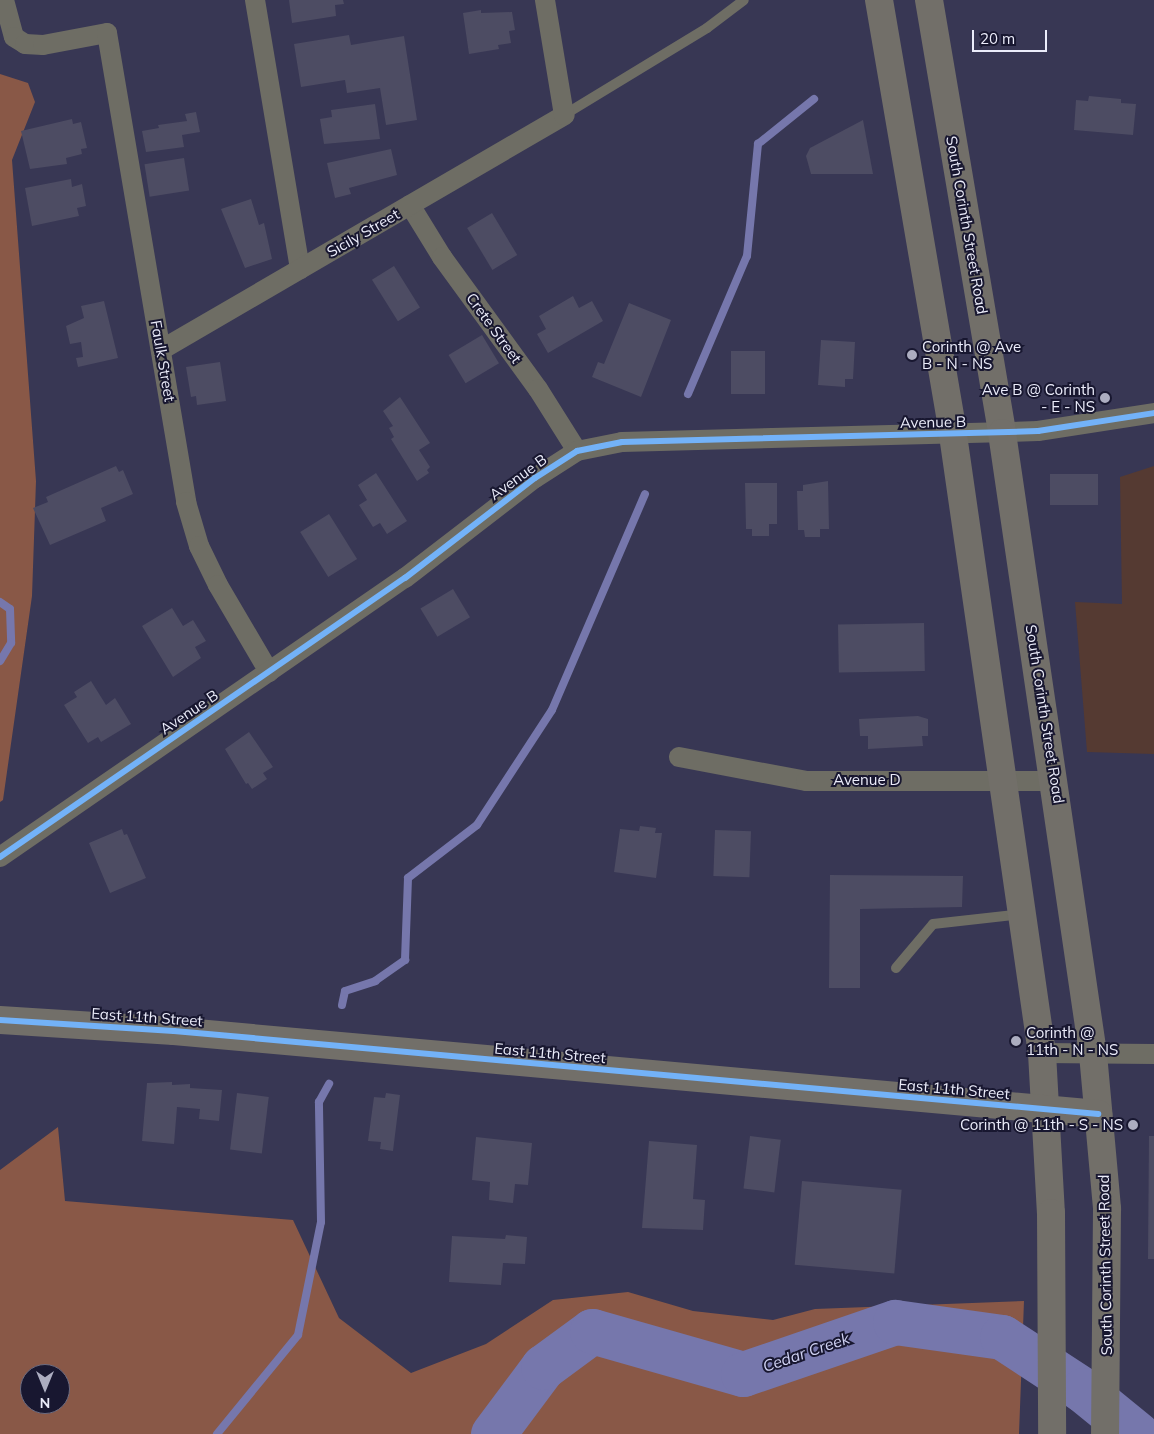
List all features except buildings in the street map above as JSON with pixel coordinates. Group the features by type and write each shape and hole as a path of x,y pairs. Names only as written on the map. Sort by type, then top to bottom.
{"main road":[{"path":"879,0 954,435 1042,1054 1053,1292 1052,1432"},
{"name":"South Corinth Street Road","path":"929,0 1002,434 1056,781 1093,1054 1106,1209 1106,1434"},
{"name":"East 11th Street","path":"0,1020 174,1031 1098,1114"}],"street":[{"name":"Faulk Street","path":"4,0 14,37 25,44 43,45 107,33 186,502 199,546 218,585 269,672"},
{"path":"255,0 300,269"},
{"path":"545,0 564,115"},
{"name":"Sicily Street","path":"161,350 564,115"},
{"name":"Crete Street","path":"410,205 442,257 538,389 577,451"},
{"name":"Avenue B","path":"0,857 405,578 535,478 577,451 622,442 1002,434 1038,431 1154,413"},
{"name":"Avenue D","path":"679,758 806,780 1056,781"},
{"path":"1042,1054 1154,1054"}],"lane":[{"path":"564,115 707,28 744,0"},
{"path":"896,968 933,924 1023,914"}],"shaded area":[{"path":"0,74 28,83 35,102 12,160 36,481 32,596 3,800 0,802"},
{"path":"1154,466 1154,754 1087,752 1075,602 1122,604 1120,477"},
{"path":"58,1127 65,1201 293,1220 339,1318 411,1373 486,1344 553,1300 628,1292 693,1311 773,1320 815,1309 1024,1301 1019,1434 0,1434 0,1170"}],"waterway":[{"path":"688,394 747,256 758,144 814,99"},
{"path":"342,1005 345,991 375,981 405,960 408,878 477,825 552,710 645,494"},
{"path":"0,602 10,609 11,643 0,661"},
{"path":"217,1434 298,1335 321,1222 319,1102 329,1084"},
{"name":"Cedar Creek","path":"493,1434 543,1367 592,1331 743,1374 895,1322 1002,1337 1083,1390 1137,1434"}],"cycle path":[{"path":"0,857 405,578 535,478 577,451 622,442 1038,431 1154,413"},
{"path":"0,1020 174,1031 1098,1114"}],"place":[{"name":"Corinth @ Ave B - N - NS","path":"912,355"},
{"name":"Ave B @ Corinth - E - NS","path":"1105,398"},
{"name":"Corinth @ 11th - N - NS","path":"1016,1041"},
{"name":"Corinth @ 11th - S - NS","path":"1133,1125"}]}
